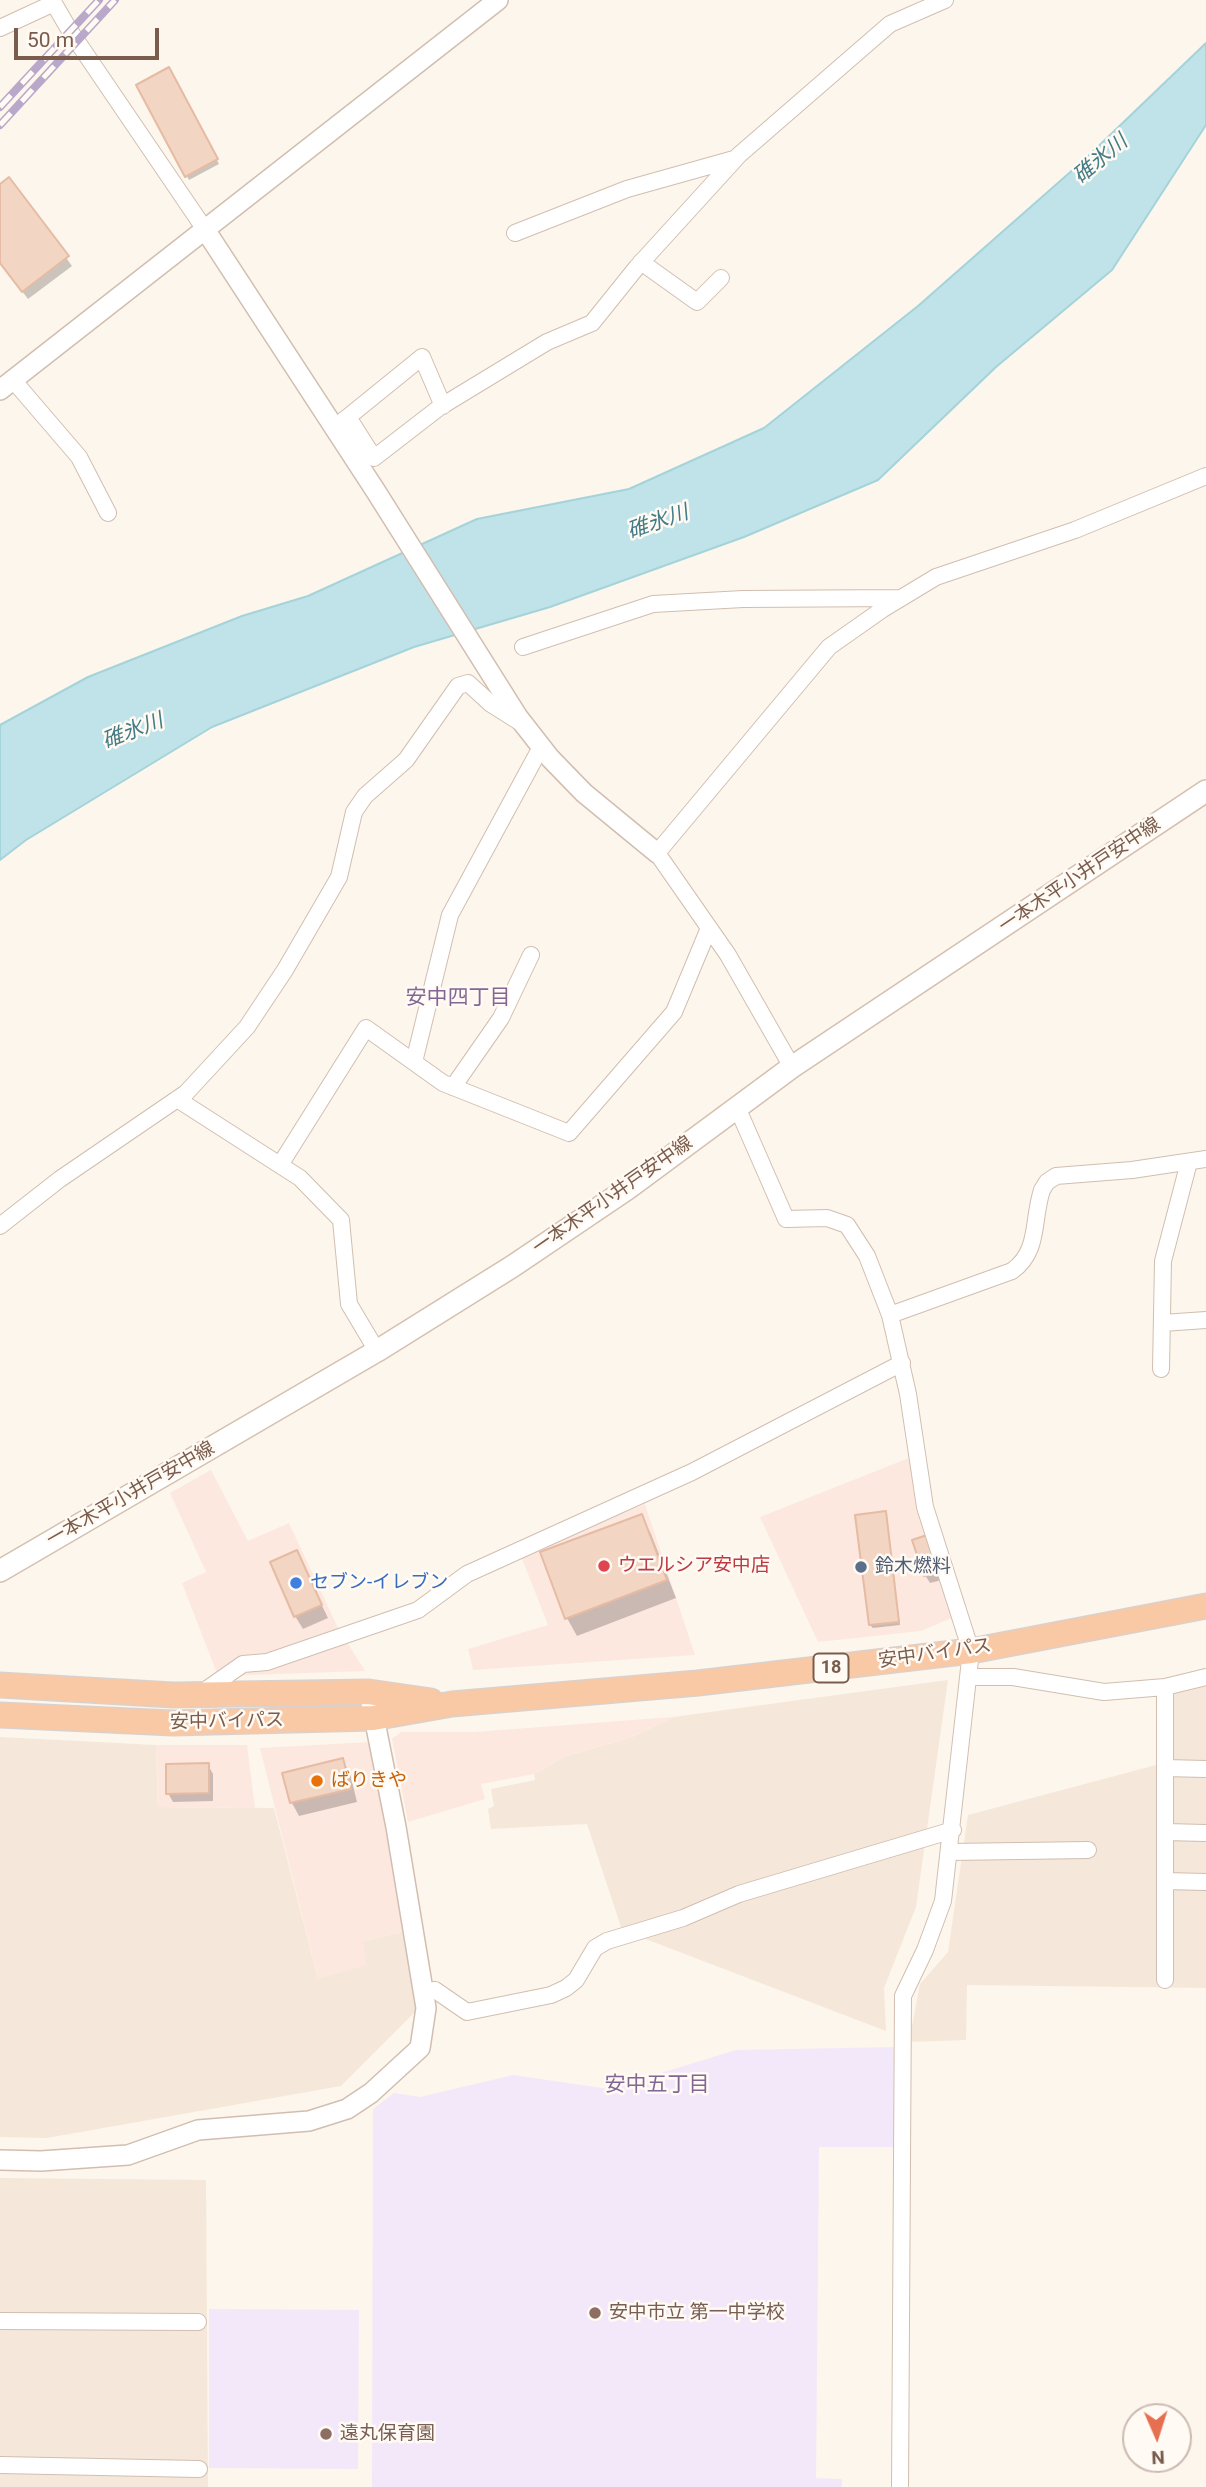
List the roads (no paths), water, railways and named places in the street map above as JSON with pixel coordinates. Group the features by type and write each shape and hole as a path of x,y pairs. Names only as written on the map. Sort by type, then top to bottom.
{"highway":[{"name":"安中バイパス","path":"0,1715 173,1723 373,1718 452,1704 698,1684 971,1651 1206,1606"},
{"name":"安中バイパス","path":"0,1685 200,1694 369,1692 452,1704"}],"main road":[{"name":"一本木平小井戸安中線","path":"0,1571 377,1351 536,1250 792,1067 1206,791"}],"street":[{"path":"108,513 79,457 7,385 498,0"},
{"path":"0,28 53,2 206,231 341,422 374,458 443,406 547,342 592,323 641,262 735,159 890,24 945,0"},
{"path":"515,233 627,189 735,159"},
{"path":"641,262 697,302 721,278"},
{"path":"341,422 422,357 443,406"},
{"path":"341,422 375,489 523,724 583,793 657,853 709,928 792,1067"},
{"path":"657,853 830,648 900,598 936,577 1075,530 1206,476"},
{"path":"523,647 653,604 743,599 900,598"},
{"path":"0,1226 60,1179 177,1099 212,1068 247,1027 285,970 339,877 354,812 365,796 406,760 458,686 468,683 491,704 523,724"},
{"path":"414,1062 450,915 541,747"},
{"path":"280,1165 366,1028 453,1087 569,1133 674,1012 709,928"},
{"path":"453,1087 501,1018 531,955"},
{"path":"177,1099 300,1178 341,1220 349,1304 377,1351"},
{"path":"737,1107 786,1219 827,1217 847,1224 867,1256 890,1315 902,1363 925,1507 971,1651 943,1901 903,1996 900,2487"},
{"path":"890,1315 1012,1271 1022,1264 1031,1253 1042,1190 1047,1182 1056,1176 1206,1159"},
{"path":"1161,1369 1163,1261 1189,1162"},
{"path":"1163,1323 1206,1320"},
{"path":"200,1694 243,1664 267,1662 418,1609 467,1574 692,1472 902,1363"},
{"path":"968,1677 1013,1677 1104,1692 1165,1687 1206,1677"},
{"path":"1165,1687 1165,1980"},
{"path":"0,2160 41,2161 128,2155 198,2130 309,2121 347,2109 371,2093 420,2048 426,2008 396,1827 369,1692"},
{"path":"1165,1769 1206,1769"},
{"path":"423,1991 435,1990 467,2012 551,1995 576,1980 595,1948 607,1941 682,1918 739,1894 953,1830"},
{"path":"1165,1832 1206,1833"},
{"path":"950,1852 1088,1850"},
{"path":"1165,1881 1206,1882"},
{"path":"0,2322 198,2322"},
{"path":"0,2465 198,2469"}],"water":[{"name":"碓氷川","path":"1206,43 1206,125 1112,270 996,367 878,480 744,537 550,607 414,647 212,727 26,840 0,860 0,725 88,677 242,616 308,596 477,519 629,489 764,428 918,306 1084,160"}],"railway":[{"path":"0,107 99,0"},
{"path":"0,125 115,0"}],"place":[{"name":"ウエルシア安中店","path":"604,1566"},
{"name":"鈴木燃料","path":"861,1567"},
{"name":"セブン-イレブン","path":"296,1583"},
{"name":"ばりきや","path":"317,1781"},
{"name":"安中市立 第一中学校","path":"595,2313"},
{"name":"遠丸保育園","path":"326,2434"}],"district":[{"name":"安中四丁目","path":"458,999"},
{"name":"安中五丁目","path":"657,2086"}]}
